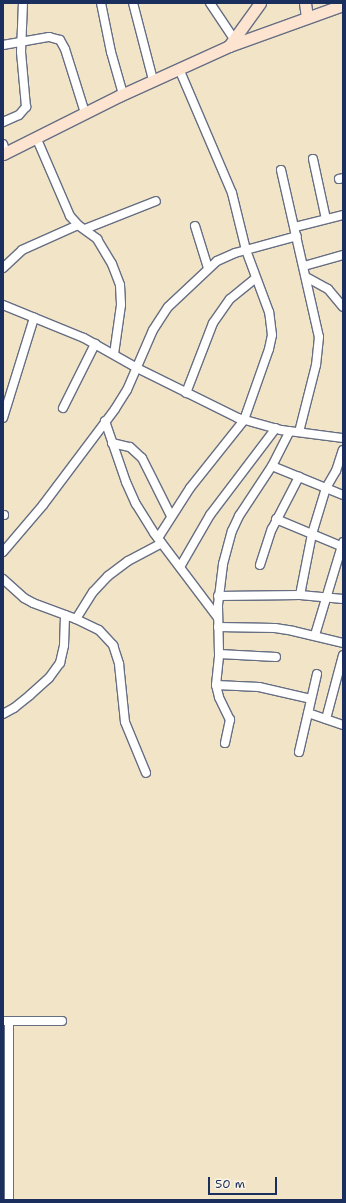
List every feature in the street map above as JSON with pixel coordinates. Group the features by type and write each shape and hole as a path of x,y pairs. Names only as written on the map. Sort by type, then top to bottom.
{"main road":[{"path":"232,43 260,3"},
{"path":"305,3 307,17"},
{"path":"4,150 36,137 232,43 307,17 342,7"}],"street":[{"path":"3,122 19,115 26,107 22,42 23,3"},
{"path":"101,3 111,52 123,94"},
{"path":"133,3 153,80"},
{"path":"210,3 232,43"},
{"path":"3,45 49,37 60,40 65,50 85,113"},
{"path":"76,619 93,592 108,576 160,540 171,516 190,488 244,420 269,349 272,335 269,312 246,250 232,193 179,69"},
{"path":"36,137 66,209 81,227 97,239 120,285 121,305 114,354"},
{"path":"313,159 326,219"},
{"path":"281,170 318,328 319,346 299,432"},
{"path":"3,268 22,250 81,227 156,201"},
{"path":"294,227 343,215"},
{"path":"195,226 208,268"},
{"path":"3,552 47,500 128,390 153,330 162,315 208,268 226,256 297,236"},
{"path":"304,266 343,255"},
{"path":"306,277 322,284 343,307"},
{"path":"186,393 213,323 230,299 256,278"},
{"path":"334,296 343,293"},
{"path":"3,305 95,344 137,368 186,393 244,420 290,431 343,438"},
{"path":"3,418 34,318"},
{"path":"62,408 95,344"},
{"path":"105,421 131,494 160,540 218,618"},
{"path":"180,567 210,515 276,428"},
{"path":"225,743 230,720 219,696 216,685 219,654 218,596 223,564 232,531 248,501 272,466 290,431"},
{"path":"112,443 130,447 142,458 171,516"},
{"path":"300,595 312,534 326,488 336,471 343,450"},
{"path":"272,466 343,495"},
{"path":"260,565 276,519 299,477"},
{"path":"276,519 343,545 315,635"},
{"path":"3,579 24,598 100,630 113,645 119,664 125,722 146,773"},
{"path":"218,596 300,595 327,596 343,599"},
{"path":"3,714 14,708 49,678 60,663 64,646 65,615"},
{"path":"218,628 275,628 315,635 343,643"},
{"path":"219,654 276,657"},
{"path":"326,719 343,656"},
{"path":"299,752 317,674"},
{"path":"216,685 259,687 311,699"},
{"path":"308,713 343,725"},
{"path":"9,1200 6,1021 62,1022"}]}
